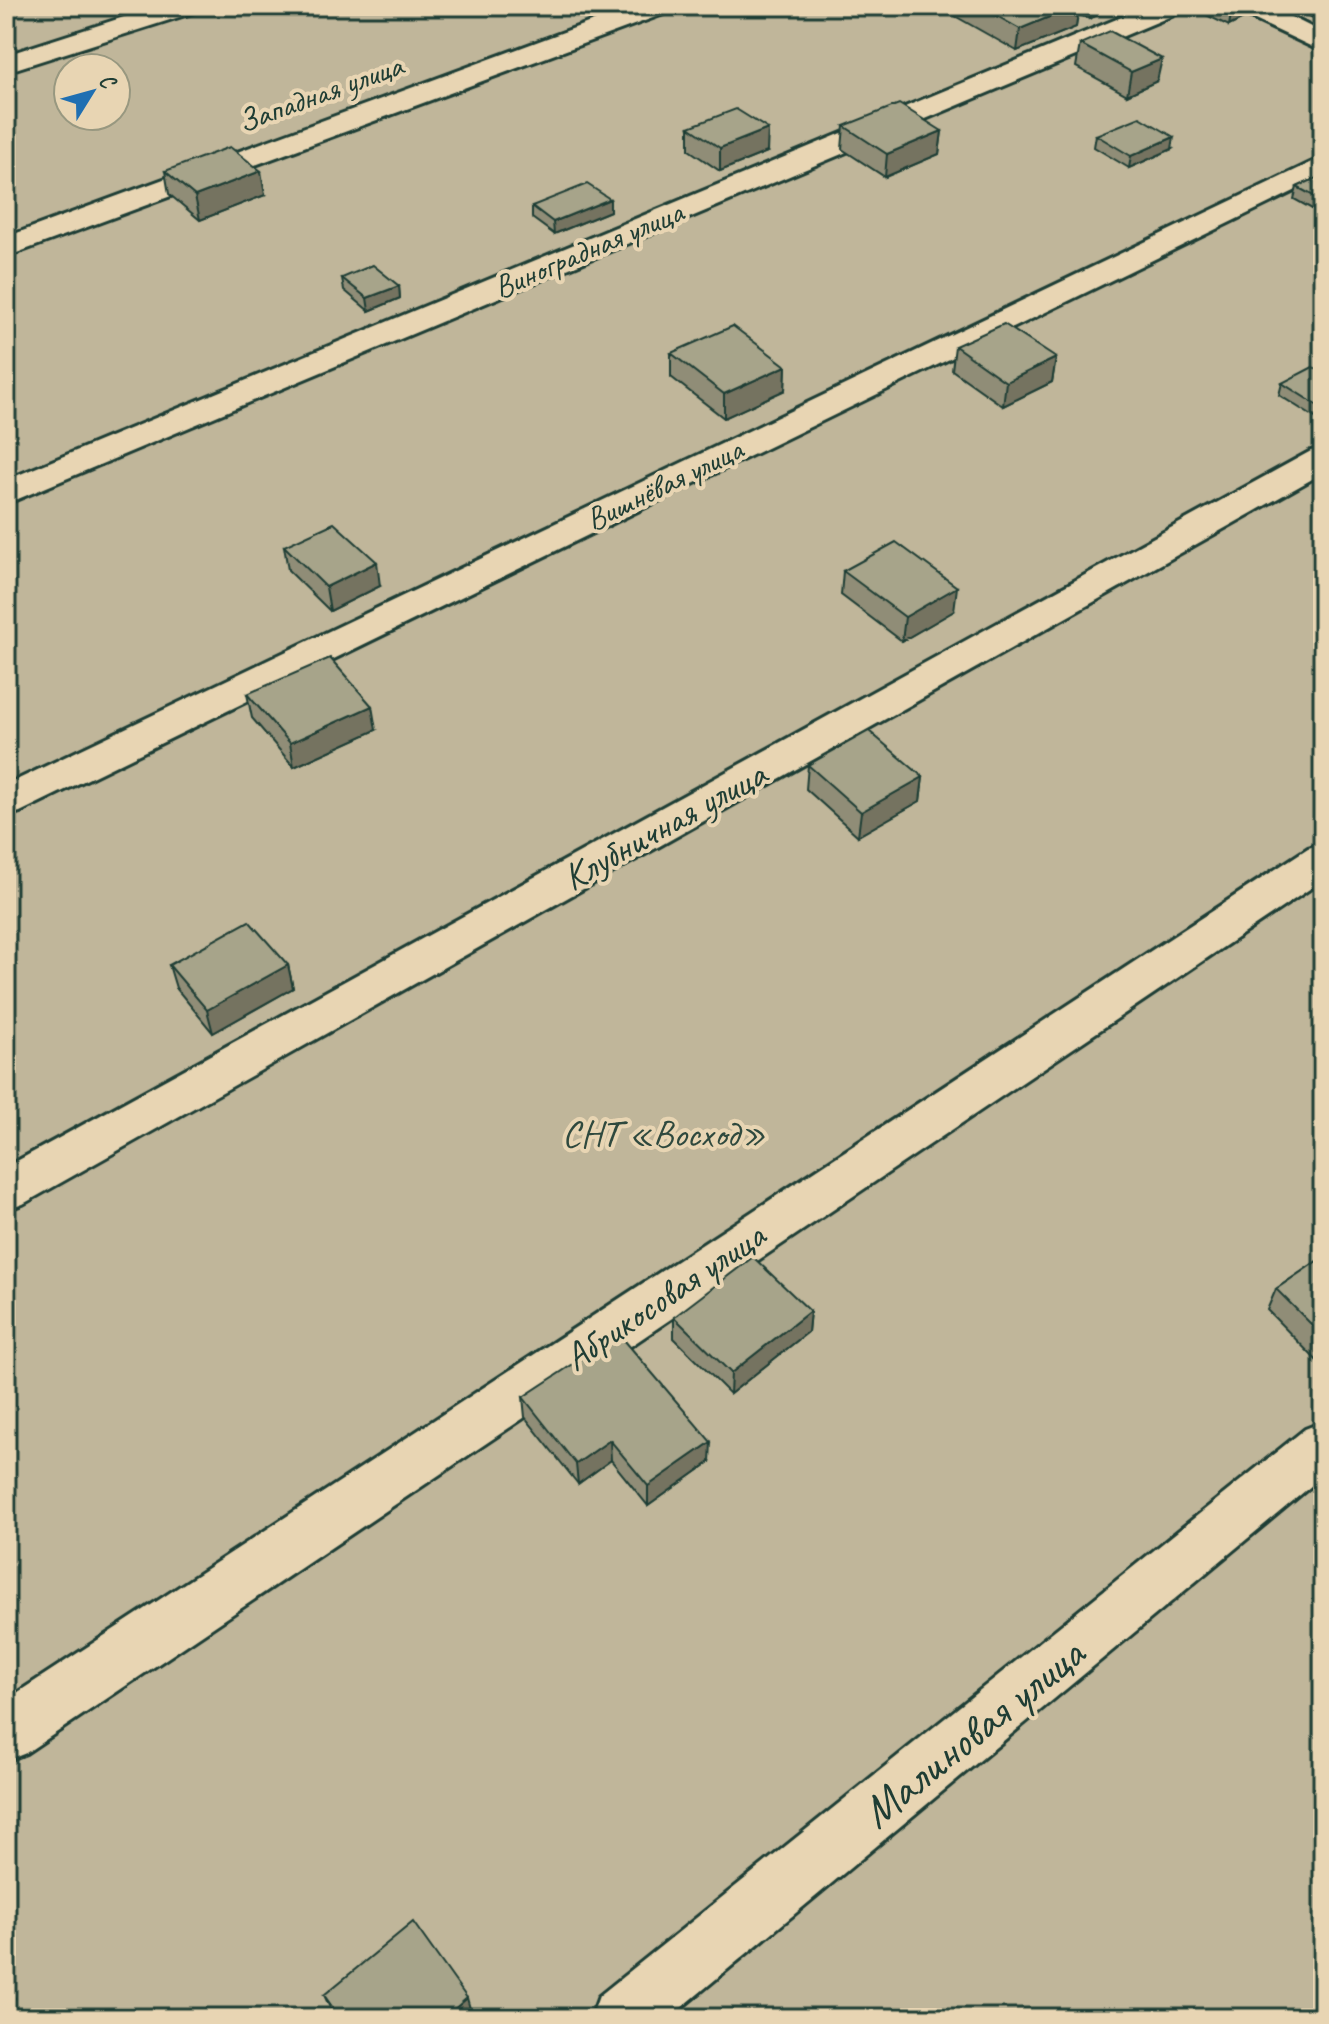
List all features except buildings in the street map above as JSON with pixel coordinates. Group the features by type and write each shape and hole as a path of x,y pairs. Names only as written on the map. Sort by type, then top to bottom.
{"street":[{"path":"6,64 185,6"},
{"name":"Западная улица","path":"6,248 659,6"},
{"name":"Виноградная улица","path":"6,493 1171,6"},
{"path":"1248,6 1323,44"},
{"name":"Вишнёвая улица","path":"6,802 1323,166"},
{"name":"Клубничная улица","path":"6,1190 1323,459"},
{"name":"Абрикосовая улица","path":"6,1733 1323,859"},
{"name":"Малиновая улица","path":"621,2018 1323,1445"}],"green space":[{"name":"СНТ «Восход»","path":"6,6 1323,6 1323,2018 6,2018"}]}
